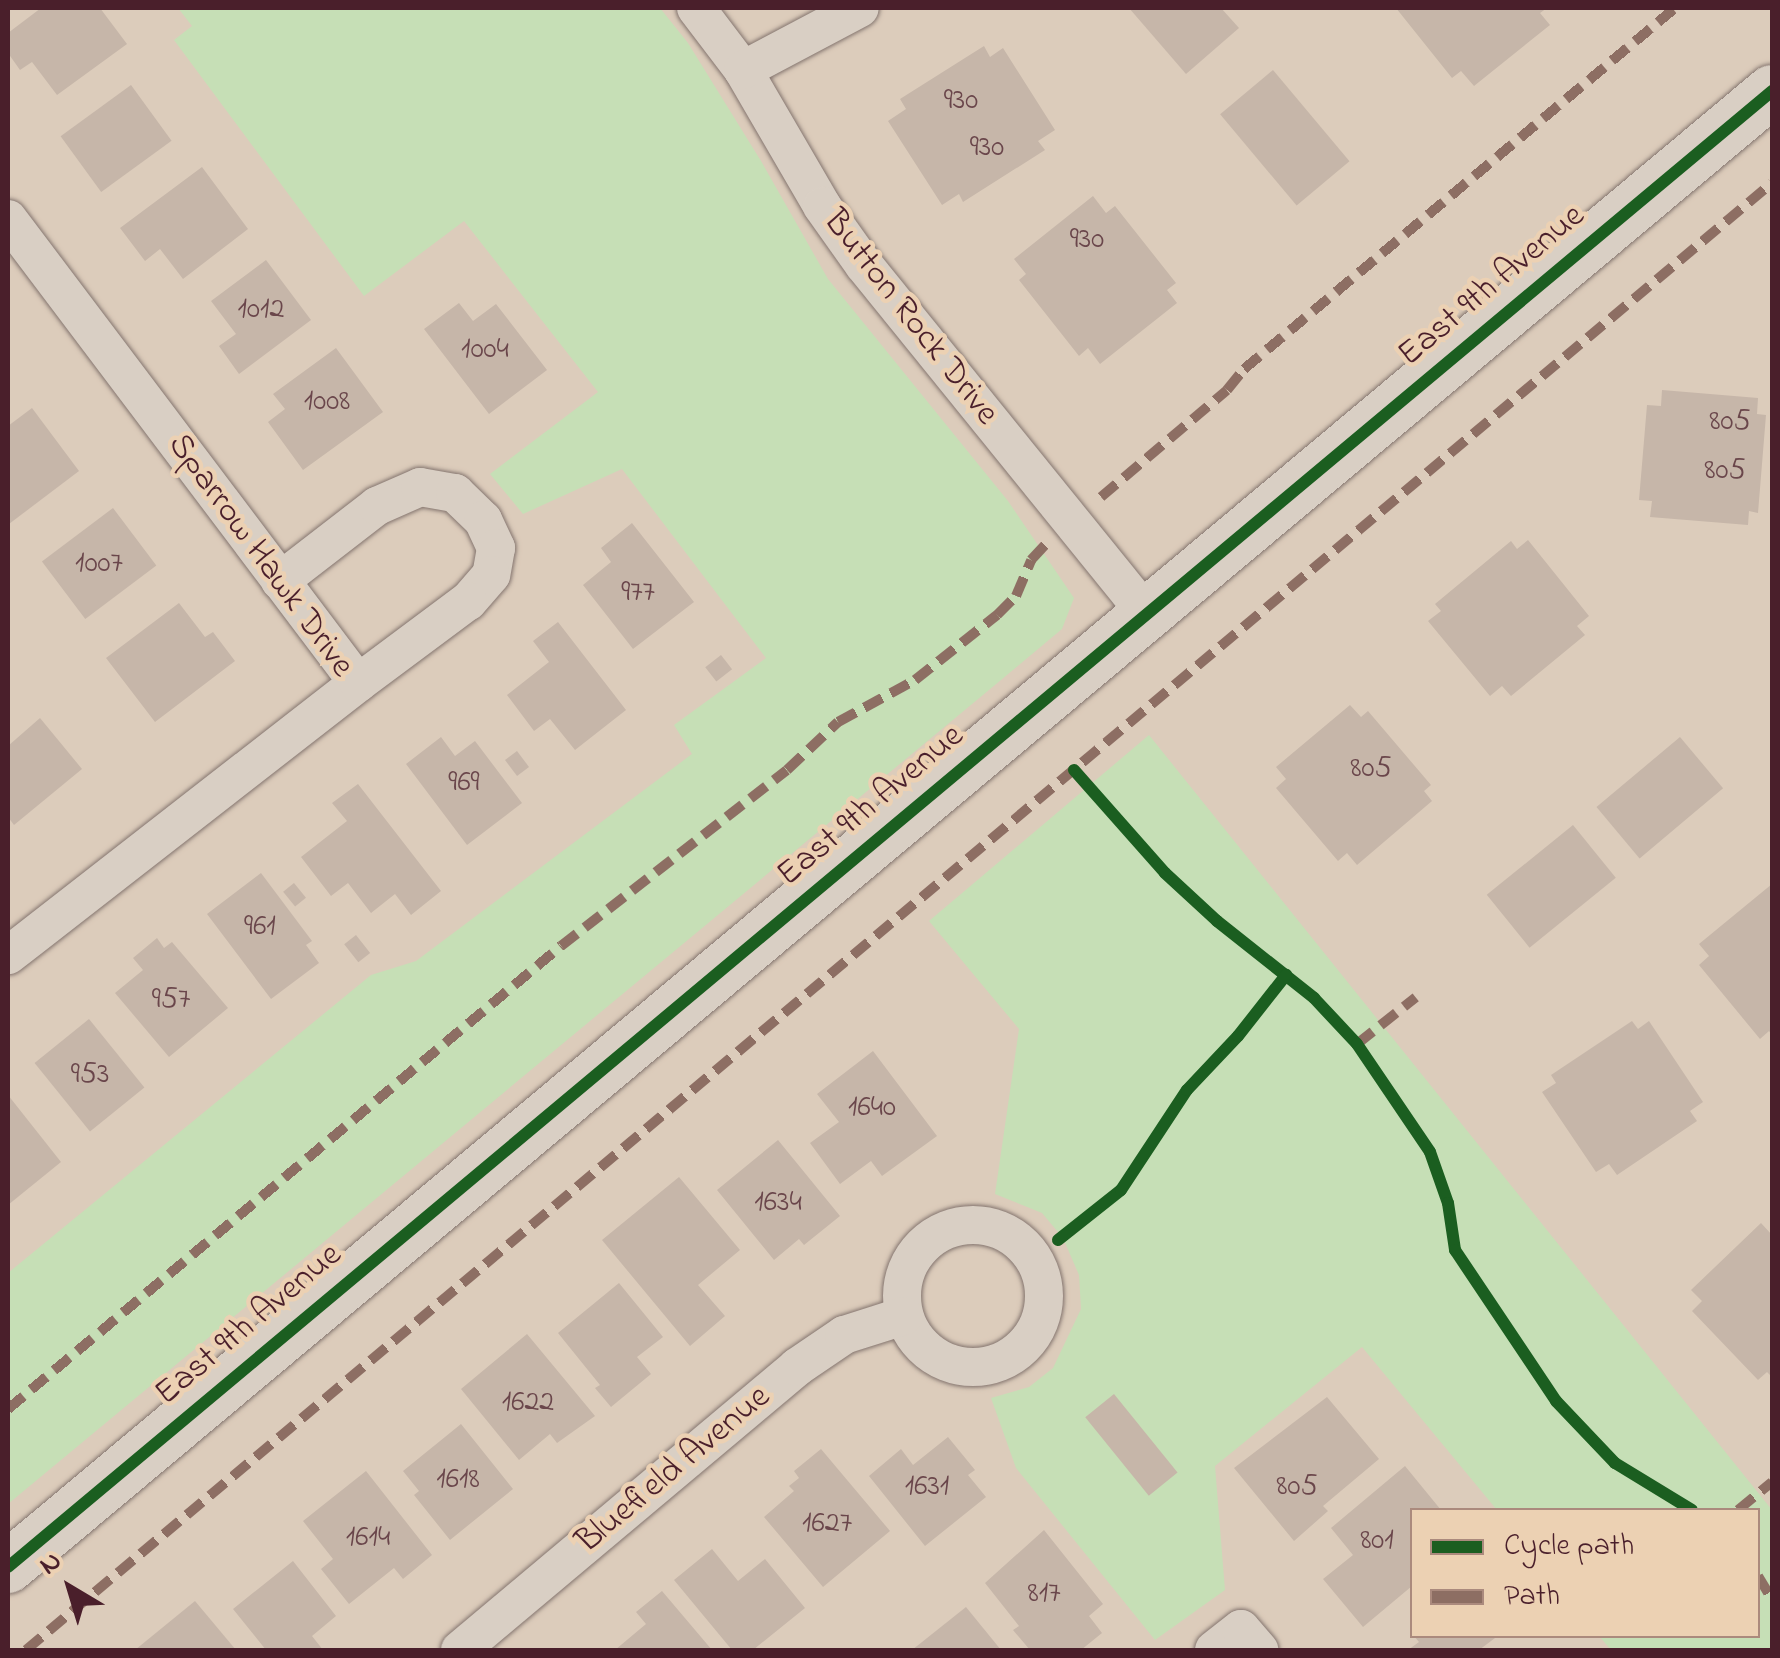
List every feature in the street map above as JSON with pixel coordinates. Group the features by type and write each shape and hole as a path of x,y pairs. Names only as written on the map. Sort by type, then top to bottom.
{"main road":[{"name":"East 9th Avenue","path":"8,1567 1772,90"}],"street":[{"name":"Button Rock Drive","path":"696,8 742,70 822,206 864,265 1146,613"},
{"path":"742,70 860,8"},
{"name":"Sparrow Hawk Drive","path":"8,219 358,684 8,955"},
{"path":"280,580 377,506 420,487 455,492 484,520 496,548 492,575 468,601 358,684"},
{"name":"Bluefield Avenue","path":"460,1650 797,1367 844,1335 904,1316"},
{"path":"1214,1650 1241,1629 1259,1650"}],"green space":[{"path":"178,8 660,8 688,43 828,279 1008,501 1074,598 1062,629 8,1504 8,1273 371,975 416,961 692,754 674,725 766,658 622,469 523,514 490,474 598,392 464,221 364,296 174,40 192,26"},
{"path":"1149,735 1772,1510 1772,1650 1611,1650 1601,1638 1760,1638 1760,1508 1495,1508 1362,1347 1215,1466 1225,1590 1155,1640 1016,1468 991,1398 1029,1387 1053,1368 1081,1309 1079,1275 1063,1238 1042,1213 995,1194 1019,1029 929,921"}],"building":[{"path":"41,8 100,8 127,44 57,95 32,62 20,70 8,53 8,33"},
{"path":"1129,8 1221,8 1239,28 1186,74"},
{"path":"1396,8 1547,8 1540,13 1550,25 1474,86 1461,71 1452,78"},
{"path":"984,46 990,57 1003,48 1055,130 1038,141 1045,150 963,202 959,194 942,205 888,121 906,109 900,99"},
{"path":"1273,70 1349,161 1297,206 1220,114"},
{"path":"131,85 172,141 101,192 61,136"},
{"path":"202,167 248,229 183,279 160,249 145,261 120,228"},
{"path":"1093,196 1106,213 1115,206 1176,283 1167,290 1177,303 1100,364 1088,348 1079,356 1019,280 1026,274 1014,259"},
{"path":"266,260 311,320 239,374 219,346 236,334 211,301"},
{"path":"459,303 473,321 496,304 547,370 489,414 424,329"},
{"path":"336,348 383,412 303,470 268,422 285,409 273,394"},
{"path":"1662,390 1758,398 1757,414 1766,415 1758,513 1749,511 1748,525 1650,517 1652,501 1639,500 1647,405 1661,406"},
{"path":"32,408 79,471 9,524 8,426"},
{"path":"113,508 156,566 85,619 42,562"},
{"path":"632,523 694,602 633,649 583,585 611,562 601,548"},
{"path":"1528,540 1589,616 1577,626 1585,635 1511,696 1502,686 1490,696 1428,621 1441,611 1435,604 1511,541 1517,549"},
{"path":"179,603 205,637 213,632 235,661 155,722 106,658"},
{"path":"558,622 626,710 575,750 550,719 534,731 507,695 549,662 533,641"},
{"path":"721,655 732,669 716,681 705,667"},
{"path":"1350,705 1361,717 1368,711 1431,785 1424,791 1432,801 1357,865 1347,853 1338,861 1276,788 1286,779 1276,767"},
{"path":"40,718 82,769 14,825 8,817 8,746"},
{"path":"441,737 455,756 475,741 522,803 467,845 406,764"},
{"path":"1680,737 1723,788 1640,858 1597,807"},
{"path":"517,751 529,767 517,776 505,760"},
{"path":"358,784 441,891 411,915 395,894 371,913 348,883 331,896 301,857 347,821 332,803"},
{"path":"1573,825 1616,878 1530,948 1487,895"},
{"path":"261,873 312,941 306,945 319,963 271,999 207,914"},
{"path":"294,883 306,898 295,907 283,892"},
{"path":"1772,884 1772,1035 1769,1031 1760,1039 1699,965 1709,956 1699,944"},
{"path":"356,935 370,953 358,962 344,944"},
{"path":"157,938 164,948 172,942 228,1008 169,1057 115,993 143,970 133,958"},
{"path":"89,1019 144,1087 90,1131 35,1063"},
{"path":"1632,1021 1638,1029 1649,1021 1703,1102 1690,1111 1697,1121 1617,1175 1609,1164 1596,1172 1542,1092 1556,1083 1551,1075"},
{"path":"873,1051 937,1136 882,1176 871,1161 840,1184 810,1143 839,1122 817,1094"},
{"path":"8,1095 61,1162 8,1205"},
{"path":"778,1140 840,1216 804,1245 799,1239 774,1260 717,1190"},
{"path":"679,1177 740,1250 698,1285 725,1316 690,1346 602,1240"},
{"path":"1761,1223 1772,1235 1772,1377 1767,1372 1758,1380 1692,1311 1702,1301 1691,1290"},
{"path":"619,1283 663,1337 637,1357 651,1374 611,1407 595,1388 600,1385 558,1333"},
{"path":"527,1334 595,1416 557,1443 550,1434 519,1460 461,1389"},
{"path":"1114,1394 1178,1472 1149,1496 1085,1417"},
{"path":"1327,1397 1379,1459 1323,1506 1328,1511 1294,1541 1234,1468"},
{"path":"461,1424 513,1489 450,1540 414,1495 419,1491 403,1471"},
{"path":"948,1437 975,1470 968,1475 986,1497 925,1546 869,1476 901,1449 913,1465"},
{"path":"821,1449 890,1531 823,1587 764,1517 794,1491 789,1486 799,1478 794,1471"},
{"path":"1405,1466 1439,1508 1410,1508 1410,1588 1363,1627 1323,1579 1353,1555 1331,1528"},
{"path":"366,1471 432,1555 403,1579 394,1568 349,1604 321,1569 333,1559 303,1521"},
{"path":"1044,1530 1103,1604 1089,1616 1102,1633 1081,1650 1030,1650 1013,1630 1019,1626 985,1583"},
{"path":"712,1549 738,1581 765,1559 805,1608 753,1650 732,1650 674,1580"},
{"path":"293,1561 336,1616 312,1636 323,1650 266,1650 233,1609"},
{"path":"662,1591 712,1650 615,1650 646,1624 636,1612"},
{"path":"195,1601 236,1650 135,1650"},
{"path":"966,1607 1001,1650 912,1650"},
{"path":"1416,1638 1495,1638 1479,1650 1408,1650 1419,1642"}],"marked path":[{"path":"1101,497 1227,390 1244,369 1675,8"},
{"path":"26,1650 1772,183"},
{"path":"8,1409 561,946 787,770 838,722 915,680 997,615 1016,596 1031,560 1046,544"},
{"path":"1357,1044 1416,997"},
{"path":"1740,1508 1772,1482"},
{"path":"1760,1579 1772,1599"}],"cycle path":[{"path":"8,1567 1772,91"},
{"path":"1074,770 1165,873 1217,921 1314,998 1357,1044 1430,1152 1448,1203 1455,1250 1556,1401 1615,1463 1689,1508"},
{"path":"1058,1240 1121,1190 1187,1090 1238,1036 1286,975"}]}
